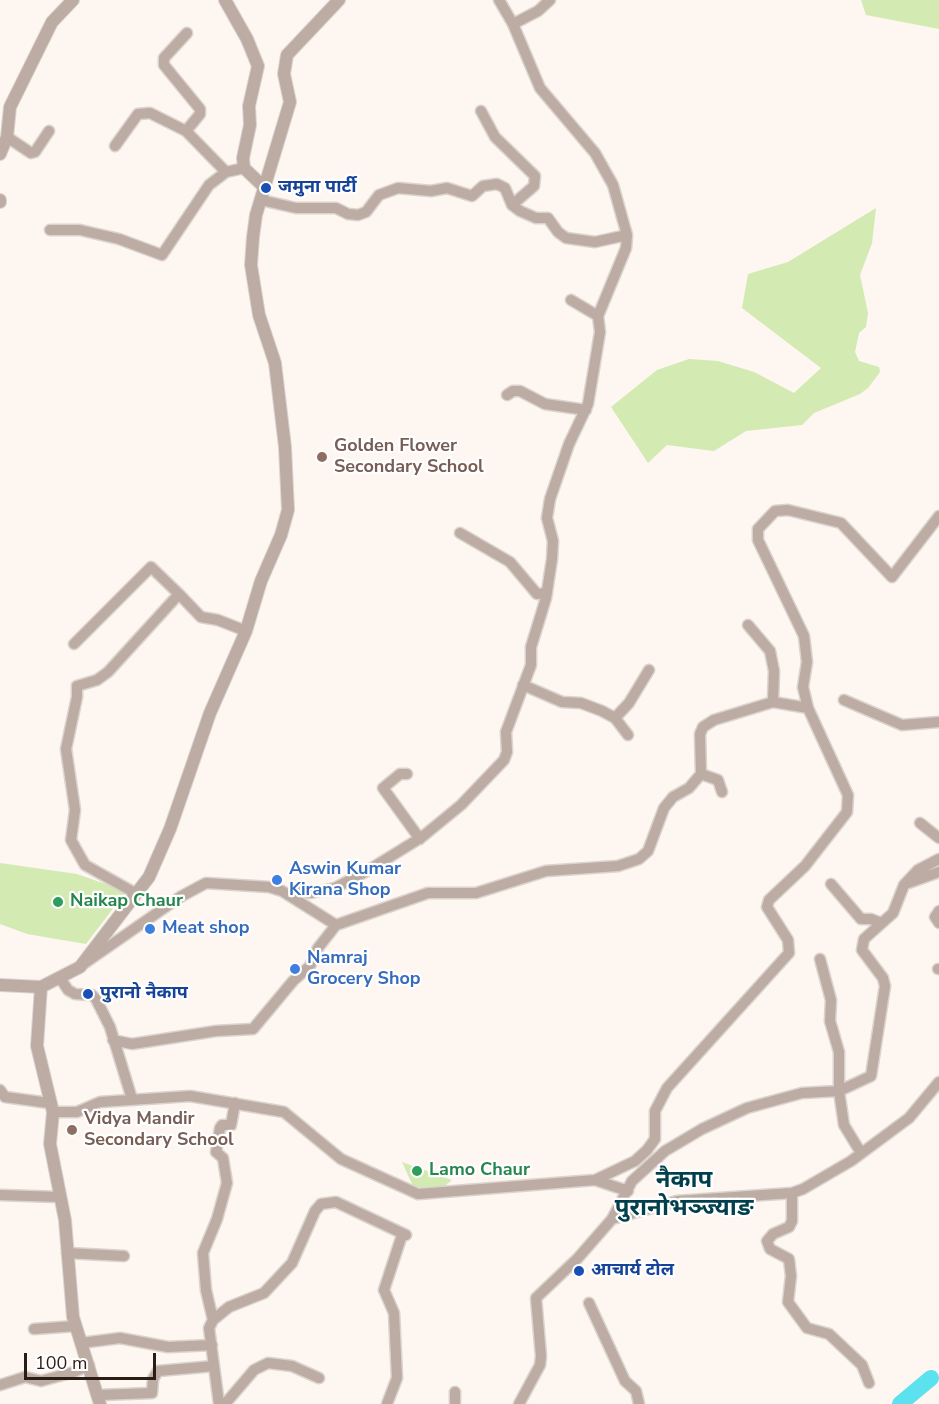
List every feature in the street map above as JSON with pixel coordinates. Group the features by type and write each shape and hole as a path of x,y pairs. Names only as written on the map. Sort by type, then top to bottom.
{"street":[{"path":"0,154 7,137 10,107 52,22 73,0"},
{"path":"225,0 248,39 258,66 249,106 250,125 243,158 244,168 263,194 296,208 336,208 348,214 358,215 366,212 379,195 398,188 431,191 447,188 472,196 489,184 505,188 512,205 536,218 548,218 558,232 572,240 595,242 627,235"},
{"path":"80,967 149,877 170,829 210,713 246,631 261,581 281,535 288,510 278,381 259,315 251,265 263,194 290,102 284,75 286,56 339,0"},
{"path":"288,895 296,890 310,893 335,888 420,839 461,805 504,760 507,752 506,732 531,665 531,647 547,593 554,541 547,518 550,499 569,444 586,410 600,332 598,316 626,248 627,235 614,185 595,153 540,88 513,24 499,0"},
{"path":"513,24 538,11 550,0"},
{"path":"186,131 200,114 200,109 164,65 164,58 187,33"},
{"path":"481,111 495,136 535,177 534,186 512,205"},
{"path":"115,146 138,114 150,113 186,131 226,172"},
{"path":"7,137 31,153 35,152 49,131"},
{"path":"50,230 80,230 118,239 162,255 209,185 226,172 244,168"},
{"path":"571,300 598,316"},
{"path":"507,395 513,391 520,391 545,404 586,410"},
{"path":"0,1090 5,1097 76,1112 100,1102 132,1099 148,1101 190,1096 284,1112 341,1159 418,1194 595,1180 635,1161 655,1139 655,1111 668,1088 790,950 788,940 767,907 768,900 805,866 847,812 848,795 808,708 803,687 807,662 804,636 758,540 758,529 775,511 788,510 841,523 892,577 939,516"},
{"path":"460,533 510,562 537,594 547,593"},
{"path":"74,644 151,567 201,617 218,620 246,631"},
{"path":"135,893 85,865 71,840 75,810 66,748 77,697 77,686 97,680 108,672 179,594"},
{"path":"748,625 770,651 774,671 773,702"},
{"path":"615,718 629,703 649,670"},
{"path":"523,685 552,699 581,703 615,718 628,735"},
{"path":"844,700 902,725 939,722"},
{"path":"113,1040 132,1044 216,1031 253,1029 293,981 310,966 318,948 336,925 428,893 476,893 546,871 618,866 639,859 648,851 664,808 673,797 689,789 701,774 700,734 703,727 714,720 773,702 808,708"},
{"path":"407,774 400,774 383,788 420,839"},
{"path":"701,774 718,780 722,792"},
{"path":"920,823 939,838"},
{"path":"519,1404 540,1365 536,1298 578,1258 612,1219 633,1181 664,1151 702,1129 747,1108 802,1093 839,1091 871,1074 885,986 883,978 864,956 862,945 864,939 893,913 904,885 918,870 939,859"},
{"path":"904,885 939,872"},
{"path":"0,986 41,987 60,978 206,883 269,887 288,895 336,925"},
{"path":"831,884 861,919 871,919 881,923"},
{"path":"939,911 935,917 939,923"},
{"path":"820,959 831,1000 830,1021 839,1052 839,1091 844,1125 861,1153"},
{"path":"60,978 68,990 75,994 92,995 96,999 113,1040 132,1099"},
{"path":"41,987 37,1046 51,1108 50,1144 65,1220 70,1292 76,1326 99,1399 152,1392 153,1379 158,1371 214,1366"},
{"path":"612,1219 676,1201 792,1193 822,1178 861,1153 909,1118 939,1082"},
{"path":"213,1320 206,1290 203,1252 217,1219 227,1183 223,1158 216,1152 220,1128 222,1125 231,1125 235,1102"},
{"path":"595,1180 628,1191"},
{"path":"792,1193 792,1221 789,1227 772,1234 767,1241 770,1249 789,1259 791,1276 788,1302 807,1328 829,1334 862,1365 869,1383"},
{"path":"0,1195 59,1197"},
{"path":"219,1404 209,1328 213,1320 229,1307 264,1293 292,1263 315,1211 321,1204 336,1202 374,1218 404,1235 384,1290 394,1313 397,1378 387,1404"},
{"path":"67,1253 124,1256"},
{"path":"590,1303 625,1380 636,1391 639,1404"},
{"path":"34,1329 76,1326"},
{"path":"81,1343 120,1338 168,1347 212,1345"},
{"path":"225,1404 254,1370 268,1363 292,1366 319,1377"},
{"path":"0,1385 25,1377 41,1381 90,1365"},
{"path":"455,1392 455,1404"}],"green space":[{"path":"861,0 939,0 939,29 866,15"},
{"path":"876,208 872,243 860,275 868,313 866,327 859,333 855,352 859,361 879,367 880,372 868,388 860,394 814,413 802,425 746,431 714,451 667,445 648,463 611,407 657,370 689,359 718,361 754,372 794,393 821,368 742,308 748,274 788,262"},
{"name":"Naikap Chaur","path":"0,863 77,874 114,887 124,894 86,944 27,934 0,924"},
{"name":"Lamo Chaur","path":"402,1162 452,1180 439,1191 413,1186"}],"waterway":[{"path":"900,1404 931,1378"}],"place":[{"name":"जमुना पार्टी","path":"266,188"},
{"name":"Golden Flower Secondary School","path":"322,457"},
{"name":"Aswin Kumar Kirana Shop","path":"277,880"},
{"name":"Naikap Chaur","path":"58,902"},
{"name":"Meat shop","path":"150,929"},
{"name":"Namraj Grocery Shop","path":"295,969"},
{"name":"पुरानो नैकाप","path":"88,994"},
{"name":"Vidya Mandir Secondary School","path":"72,1130"},
{"name":"Lamo Chaur","path":"417,1171"},
{"name":"आचार्य टोल","path":"579,1271"}],"district":[{"name":"नैकाप पुरानोभञ्ज्याङ","path":"684,1195"}]}
